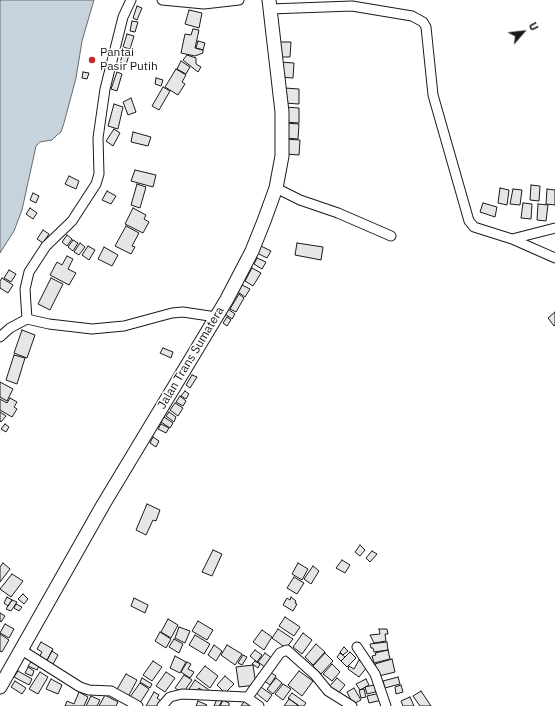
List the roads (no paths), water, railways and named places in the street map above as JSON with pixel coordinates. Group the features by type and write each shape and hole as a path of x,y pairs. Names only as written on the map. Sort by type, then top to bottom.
{"highway":[{"name":"Jalan Trans Sumatera","path":"0,687 20,649 103,505 216,317 252,251 276,188 282,156 282,112 270,4"}],"street":[{"path":"27,319 25,289 30,272 46,246 72,220 91,192 99,174 98,138 105,89 123,17 130,0"},
{"path":"162,0 204,4 239,0"},
{"path":"270,4 352,6 412,16 423,22 426,27 433,95 465,214 474,227 512,239 555,258"},
{"path":"276,188 300,200 338,213 391,236"},
{"path":"512,239 555,228"},
{"path":"0,337 10,328 27,319 92,329 124,326 172,313 216,317"},
{"path":"357,647 375,674 386,706"},
{"path":"20,649 80,687 89,690 111,691 138,706"},
{"path":"248,697 280,653 287,650 315,675 328,691 352,706"},
{"path":"162,706 168,699 177,694 248,697 259,706"}],"place":[{"name":"Pantai Pasir Putih","path":"92,60"}]}
